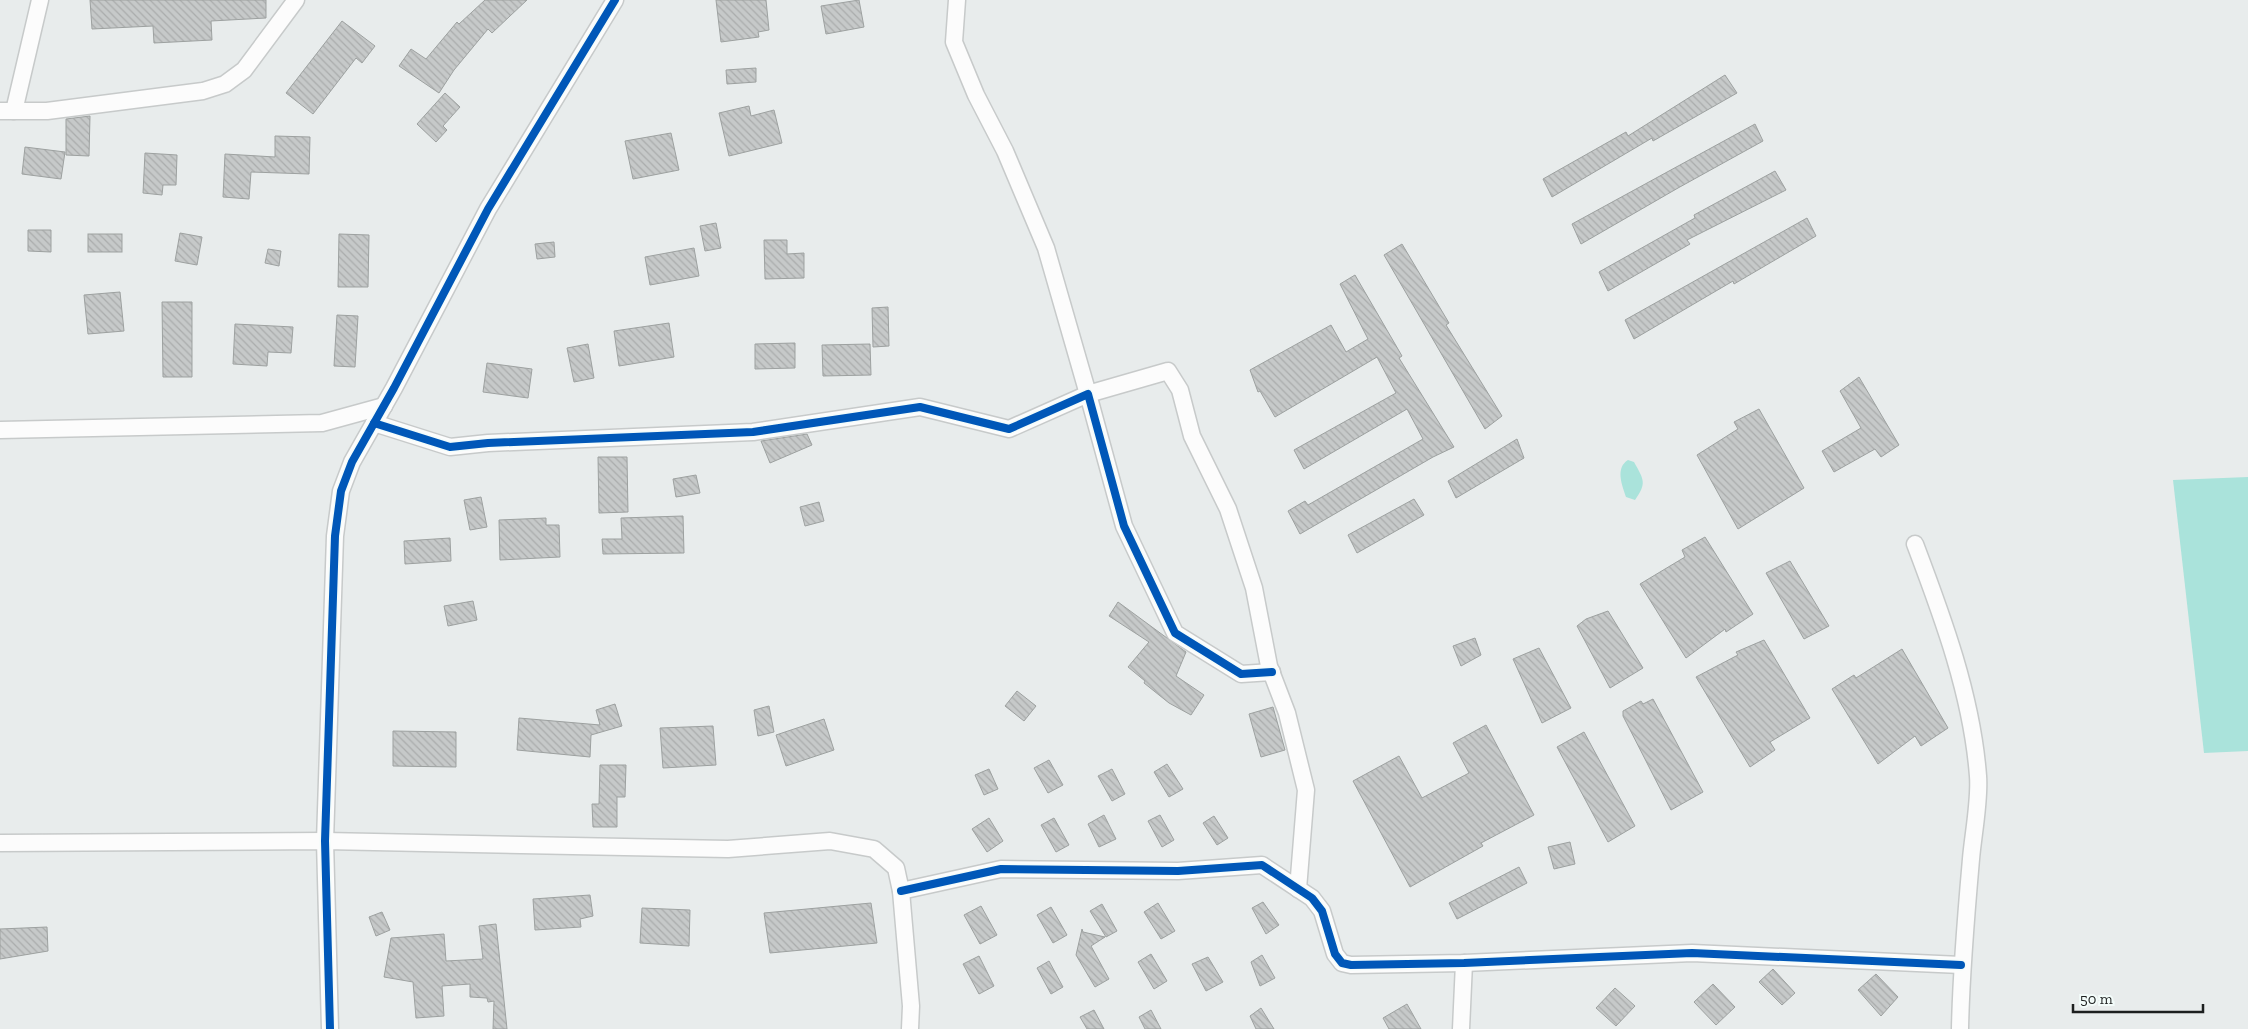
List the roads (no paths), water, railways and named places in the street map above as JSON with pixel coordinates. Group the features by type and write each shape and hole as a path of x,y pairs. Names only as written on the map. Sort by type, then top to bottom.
{"street":[{"path":"40,0 7,111 47,111 203,91 225,84 244,70 296,0"},
{"path":"330,1029 325,840 335,536 341,491 352,462 384,406 488,209 615,0"},
{"path":"957,0 954,42 976,94 1005,150 1046,248 1124,526 1175,633 1241,674 1272,672"},
{"path":"374,423 450,446 753,432 920,407 1009,429 1088,394 1168,371 1180,390 1192,436 1228,510 1254,588 1272,672 1287,713 1306,790 1298,889"},
{"path":"0,430 322,423 384,406"},
{"path":"1915,544 1940,609 1972,724 1978,779 1961,965 1960,1029"},
{"path":"0,843 325,840 728,850 830,841 874,849 896,868 901,891 911,1006 910,1029"},
{"path":"901,891 1001,869 1178,871 1262,865 1312,898 1322,911 1335,954 1342,963 1351,965 1464,963 1692,953 1961,965"},
{"path":"1461,1029 1464,963"}]}
